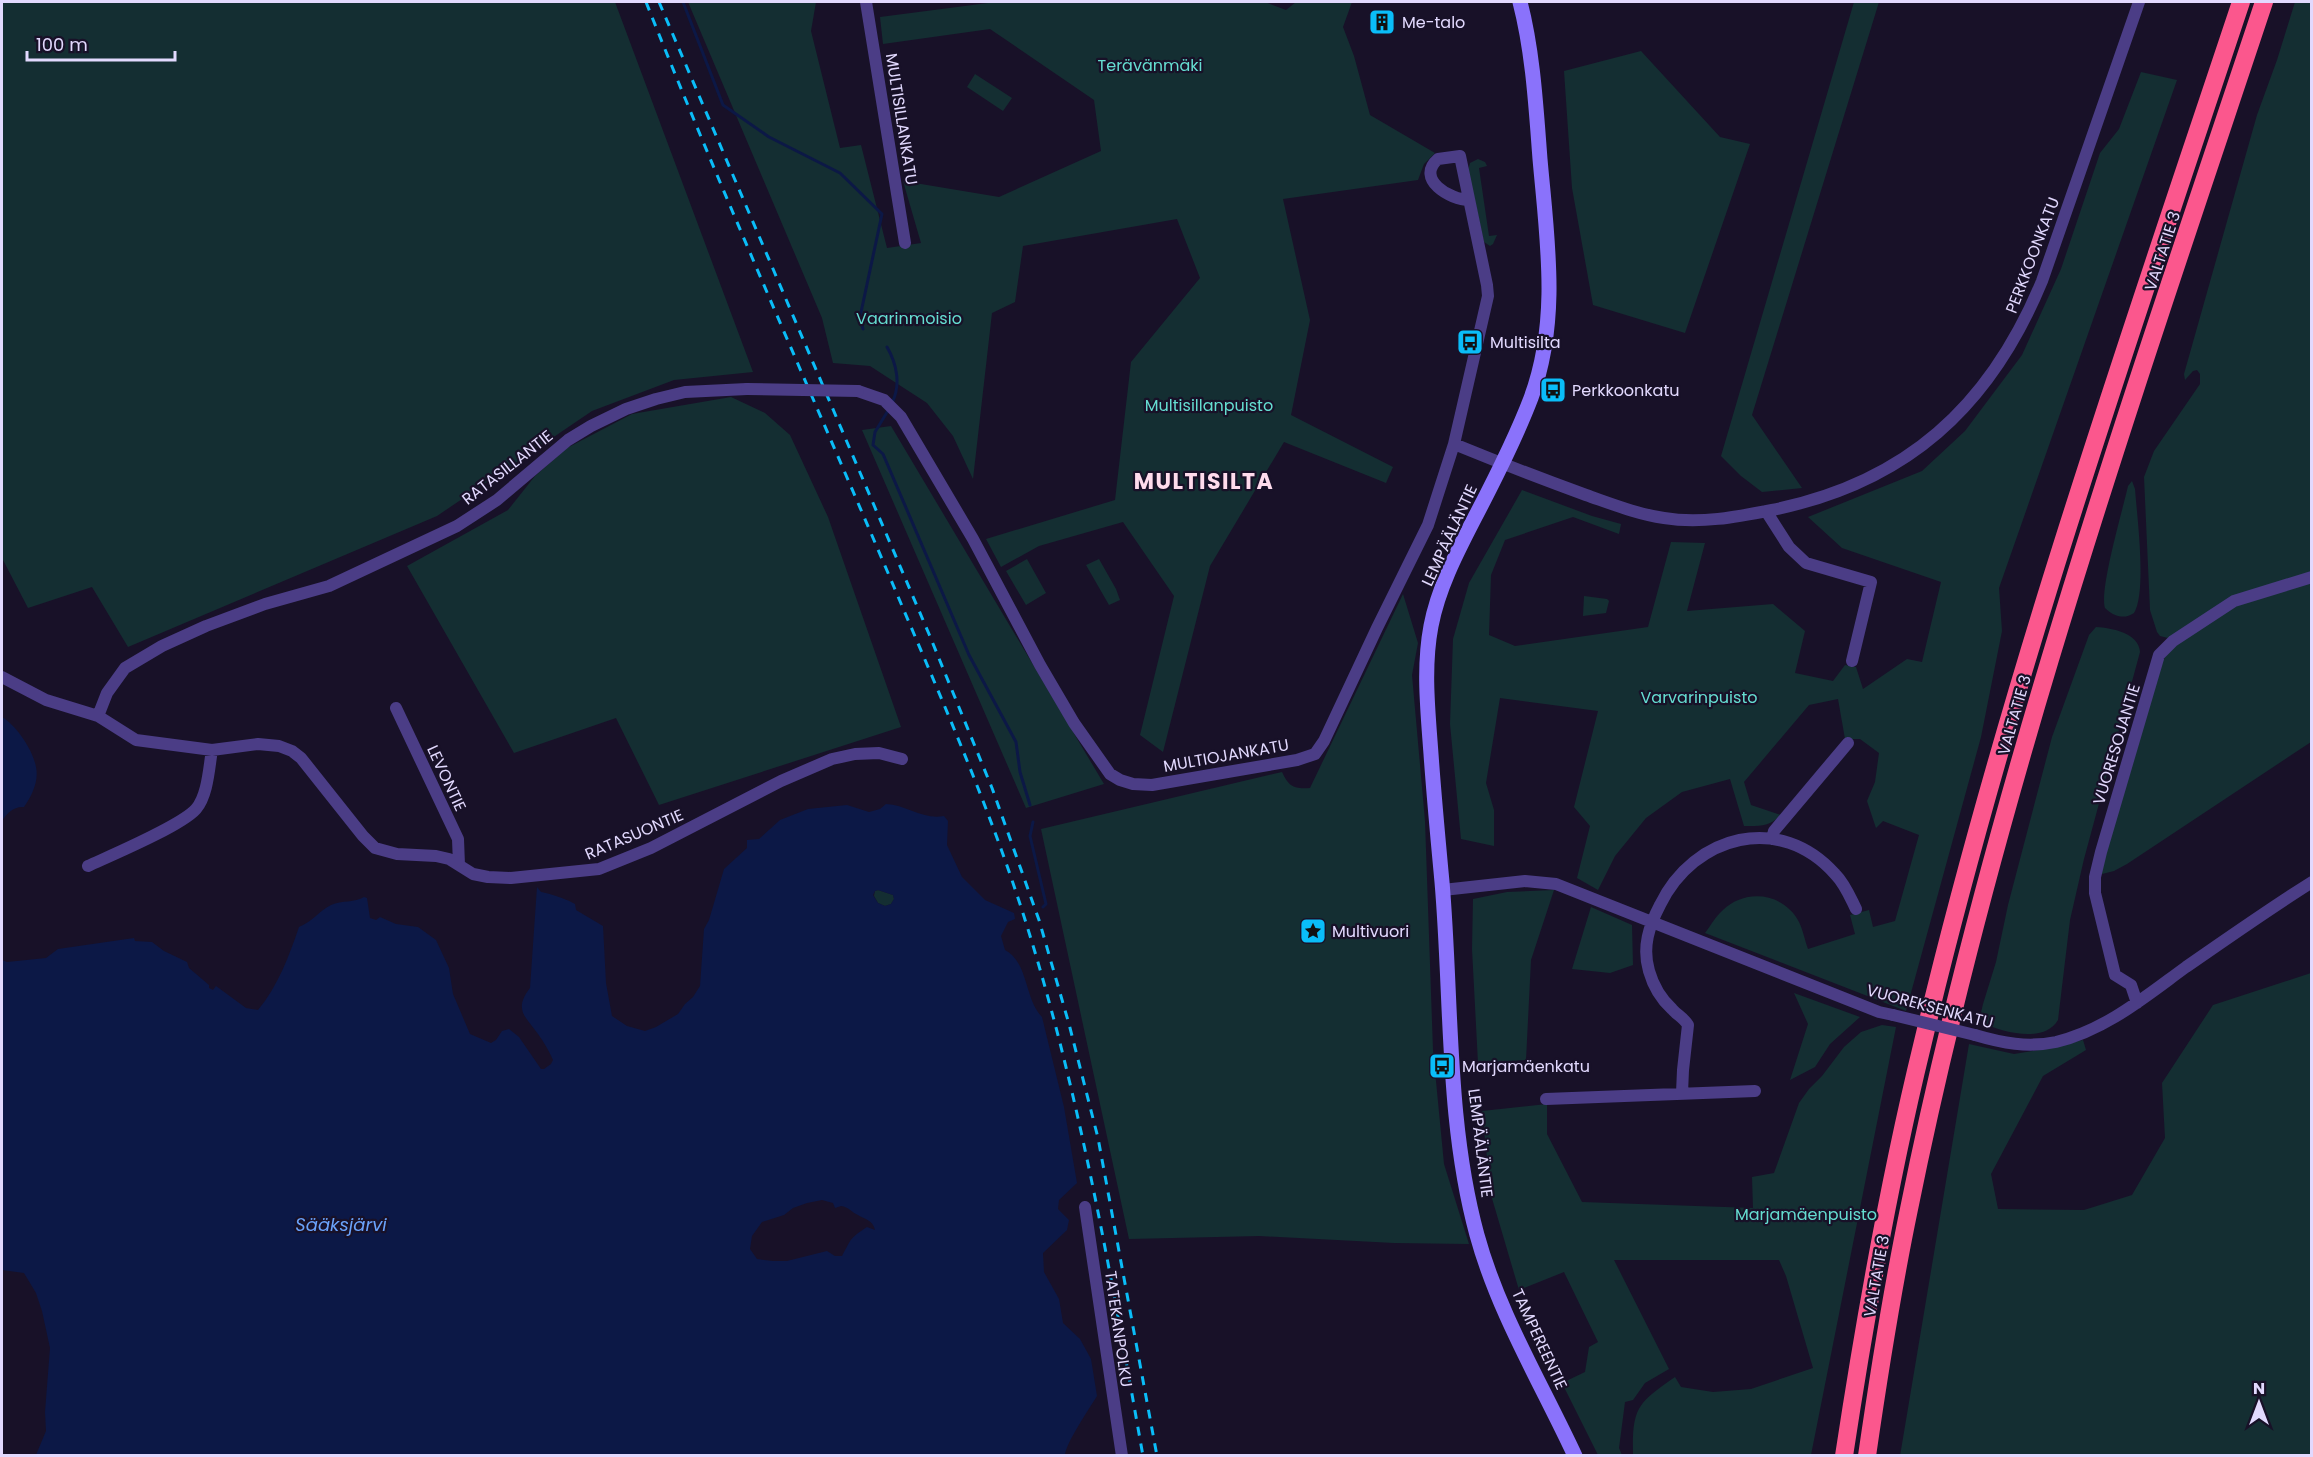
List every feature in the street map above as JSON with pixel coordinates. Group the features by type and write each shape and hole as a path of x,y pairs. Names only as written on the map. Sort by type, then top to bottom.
{"highway":[{"name":"VALTATIE 3","path":"1844,1455 1862,1335 1887,1204 1922,1047 1964,881 2058,556 2241,2"},
{"name":"VALTATIE 3","path":"1867,1455 1909,1208 1944,1052 1998,842 2049,661 2080,562 2264,2"}],"main road":[{"name":"LEMPÄÄLÄNTIE","path":"1478,1236 1462,1163 1453,1063 1443,890 1428,717 1427,678 1431,627 1436,607 1453,561 1502,463 1531,398 1541,366 1548,321 1550,292 1548,236 1520,2"},
{"name":"TAMPEREENTIE","path":"1478,1236 1509,1320 1575,1455"}],"street":[{"name":"MULTISILLANKATU","path":"866,2 905,243"},
{"name":"PERKKOONKATU","path":"1502,463 1640,514 1688,520 1723,519 1826,497 1864,481 1893,465 1931,438 1960,413 1999,366 2028,315 2042,281 2139,2"},
{"name":"MULTIOJANKATU","path":"957,510 1040,665 1074,723 1110,774 1132,784 1152,784 1297,760 1315,753 1330,729 1428,525 1455,444 1488,296 1469,200"},
{"name":"RATASILLANTIE","path":"98,716 107,693 125,668 162,646 206,626 265,604 328,586 457,526 497,500 568,440 626,409 656,399 686,393 747,389 858,391 884,400 901,417 957,510"},
{"path":"1455,444 1502,463"},
{"path":"1766,511 1788,547 1806,563 1871,582 1852,661"},
{"name":"VUORESOJANTIE","path":"2137,1003 2131,985 2115,975 2094,884 2104,841 2159,655 2173,641 2234,602 2312,577"},
{"path":"2,677 46,700 98,716"},
{"name":"LEVONTIE","path":"396,708 458,839 459,865"},
{"name":"RATASUONTIE","path":"98,716 136,740 212,750 258,744 279,746 292,751 302,758 375,848 397,854 436,856 459,865 473,874 488,877 523,877 599,869 651,848 781,781 832,759 855,754 879,753 902,759"},
{"path":"1772,839 1774,831 1848,743"},
{"path":"88,866 173,824 197,808 205,789 212,750"},
{"path":"1682,1094 1688,1025 1663,999 1652,980 1646,955 1652,922 1666,891 1693,861 1714,848 1733,841 1772,839 1797,846 1818,858 1840,880 1856,909"},
{"name":"VUOREKSENKATU","path":"1443,890 1508,882 1548,882 1571,889 1879,1012 2021,1046 2057,1042 2084,1033 2108,1021 2137,1003 2259,915 2312,882"},
{"path":"1546,1099 1755,1091"},
{"name":"TATEKANPOLKU","path":"1085,1207 1122,1455"}],"green space":[{"path":"2,2 615,2 753,372 674,380 592,411 437,516 128,647 92,587 28,608 2,558"},
{"path":"688,2 816,2 811,31 840,148 861,145 887,248 921,243 903,181 999,197 1101,151 1094,100 990,29 883,44 880,17 990,2 1265,2 1286,10 1296,2 1352,2 1343,27 1354,56 1370,115 1435,153 1424,164 1418,180 1283,199 1310,320 1291,415 1393,467 1386,483 1284,442 1210,566 1163,752 1140,735 1174,596 1123,522 1039,546 1001,567 986,539 1115,500 1131,362 1200,278 1177,219 1023,246 1015,302 992,313 973,479 953,436 927,403 870,366 833,363 822,318"},
{"path":"1854,2 1879,2 1752,415 1802,488 1762,492 1741,476 1721,456"},
{"path":"2295,2 2311,2 2311,574 2293,578 2168,638 2160,636 2157,632 2150,610 2144,477 2154,451 2200,384 2200,374 2197,370 2185,380 2184,374 2257,115"},
{"path":"1641,51 1720,137 1750,144 1685,333 1593,305 1572,188 1564,71"},
{"name":"Varvarinpuisto","path":"2141,72 2177,80 1999,588 2002,631 1981,737 1906,1011 1705,933 1723,910 1732,903 1753,896 1774,900 1792,912 1799,922 1808,949 1855,934 1850,915 1869,910 1873,927 1895,921 1919,835 1883,821 1876,828 1867,801 1875,782 1879,753 1860,739 1845,739 1838,699 1809,705 1744,782 1751,805 1781,815 1777,819 1764,825 1744,826 1730,779 1682,792 1646,818 1615,856 1598,890 1577,878 1590,826 1574,807 1598,711 1500,698 1486,783 1494,810 1494,846 1461,839 1450,724 1453,639 1469,583 1522,490 1592,516 1621,524 1619,534 1573,517 1505,540 1491,575 1489,635 1515,646 1648,627 1671,542 1705,543 1687,611 1773,604 1805,631 1795,673 1833,681 1845,665 1856,667 1863,689 1907,659 1922,662 1941,582 1842,548 1808,517 1922,471 1965,431 2022,355 2061,269 2100,153 2119,129"},
{"path":"975,74 1012,98 1003,111 967,87"},
{"path":"1478,159 1485,162 1487,166 1479,168 1489,236 1497,235 1490,246 1484,242 1468,170 1470,163"},
{"path":"731,397 765,413 790,435 828,517 901,727 659,805 616,718 514,753 407,566 508,510 535,476 567,448 632,414"},
{"path":"891,426 1104,784 1026,808 862,430"},
{"path":"2132,481 2135,489 2139,535 2140,589 2134,613 2123,617 2105,608 2104,599 2112,549 2128,486"},
{"path":"1027,559 1046,593 1026,605 1006,571"},
{"path":"1099,559 1120,600 1109,605 1086,565"},
{"path":"2311,580 2311,742 2127,864 2114,871 2100,873 2161,663 2170,650 2232,606"},
{"path":"1403,594 1418,643 1412,675 1425,821 1433,1050 1444,1164 1469,1244 1394,1243 1260,1236 1129,1239 1041,829 1282,772 1293,786 1310,788"},
{"path":"1584,596 1607,599 1609,601 1606,613 1583,616"},
{"path":"2096,627 2117,630 2130,636 2135,640 2140,652 2084,859 2070,920 2058,1020 2052,1027 2033,1034 2001,1030 1982,1023 1980,1017 1983,1004 1996,962 2008,905 2052,737 2089,635"},
{"path":"1554,890 1531,960 1526,1060 1478,1063 1472,949 1473,899 1507,892"},
{"path":"875,891 893,895 894,899 891,904 885,906 878,903 874,896"},
{"path":"1591,907 1632,925 1633,965 1610,973 1572,969"},
{"path":"2311,973 2311,1455 1900,1456 1969,1044 2014,1054 2083,1040 2086,1050 2043,1076 1991,1174 1998,1209 2084,1210 2132,1195 2165,1138 2162,1083 2213,1005"},
{"path":"1794,993 1860,1017 1830,1044 1815,1067 1790,1080 1808,1024"},
{"name":"Marjamäenpuisto","path":"1882,1025 1896,1027 1811,1455 1633,1454 1634,1426 1640,1408 1645,1400 1675,1377 1681,1387 1713,1392 1751,1389 1813,1368 1786,1276 1779,1260 1614,1260 1669,1369 1645,1383 1633,1400 1625,1402 1619,1448 1622,1455 1598,1455 1562,1383 1585,1372 1589,1347 1598,1342 1564,1272 1519,1290 1491,1195 1482,1111 1547,1104 1547,1134 1582,1202 1753,1208 1752,1177 1774,1173 1799,1103 1844,1047 1861,1032"}],"water":[{"path":"2,717 23,739 34,760 37,778 24,807 11,811 2,821"},
{"name":"Sääksjärvi","path":"886,804 929,816 944,816 948,821 947,845 962,877 985,900 1014,913 1015,919 1008,922 1001,936 1005,950 1013,956 1023,972 1032,1000 1042,1017 1064,1107 1077,1183 1059,1200 1058,1209 1069,1220 1067,1230 1043,1253 1044,1272 1059,1299 1063,1323 1080,1339 1091,1359 1097,1396 1073,1434 1065,1455 36,1455 46,1431 45,1412 50,1348 36,1293 24,1273 2,1270 2,960 7,962 46,958 58,949 134,938 135,941 152,942 164,951 187,962 189,968 209,985 209,988 213,990 216,986 246,1008 258,1010 277,981 299,927 331,905 364,897 367,898 370,918 376,920 380,917 396,924 418,927 436,940 449,968 453,994 470,1034 491,1043 502,1031 509,1029 519,1037 541,1069 544,1069 553,1060 522,1008 522,1002 530,988 537,887 541,892 575,904 576,910 603,926 606,983 612,1016 627,1026 645,1031 678,1014 700,986 704,929 709,920 724,869 747,848 747,840 759,839 780,820 808,809 847,805 869,812 880,809","holes":["878,890 893,895 894,899 891,904 885,906 878,903 873,895","822,1200 833,1203 835,1208 841,1206 848,1208 871,1222 875,1230 867,1227 857,1234 842,1256 835,1256 827,1251 787,1261 757,1259 750,1249 752,1236 762,1222 784,1215 793,1208"]}],"waterway":[{"path":"683,2 723,105 769,137 840,173 882,214 860,317 863,329"},
{"path":"887,347 897,375 892,403"},
{"path":"889,409 875,432 873,445 883,454 969,655 1016,742 1020,772 1030,805"},
{"path":"1033,822 1030,836 1046,904 1043,907"}],"railway":[{"path":"646,2 737,222 947,712 1013,883 1046,991 1079,1123 1143,1456"},
{"path":"659,2 929,634 992,788 1039,920 1098,1138 1157,1456"}],"place":[{"name":"Me-talo","path":"1382,22"},
{"name":"Multisilta","path":"1470,342"},
{"name":"Perkkoonkatu","path":"1553,390"},
{"name":"Multivuori","path":"1313,931"},
{"name":"Marjamäenkatu","path":"1442,1066"}],"district":[{"name":"MULTISILTA","path":"1204,481"}],"park label":[{"name":"Terävänmäki","path":"1150,65"},
{"name":"Vaarinmoisio","path":"909,318"},
{"name":"Multisillanpuisto","path":"1209,405"}]}
